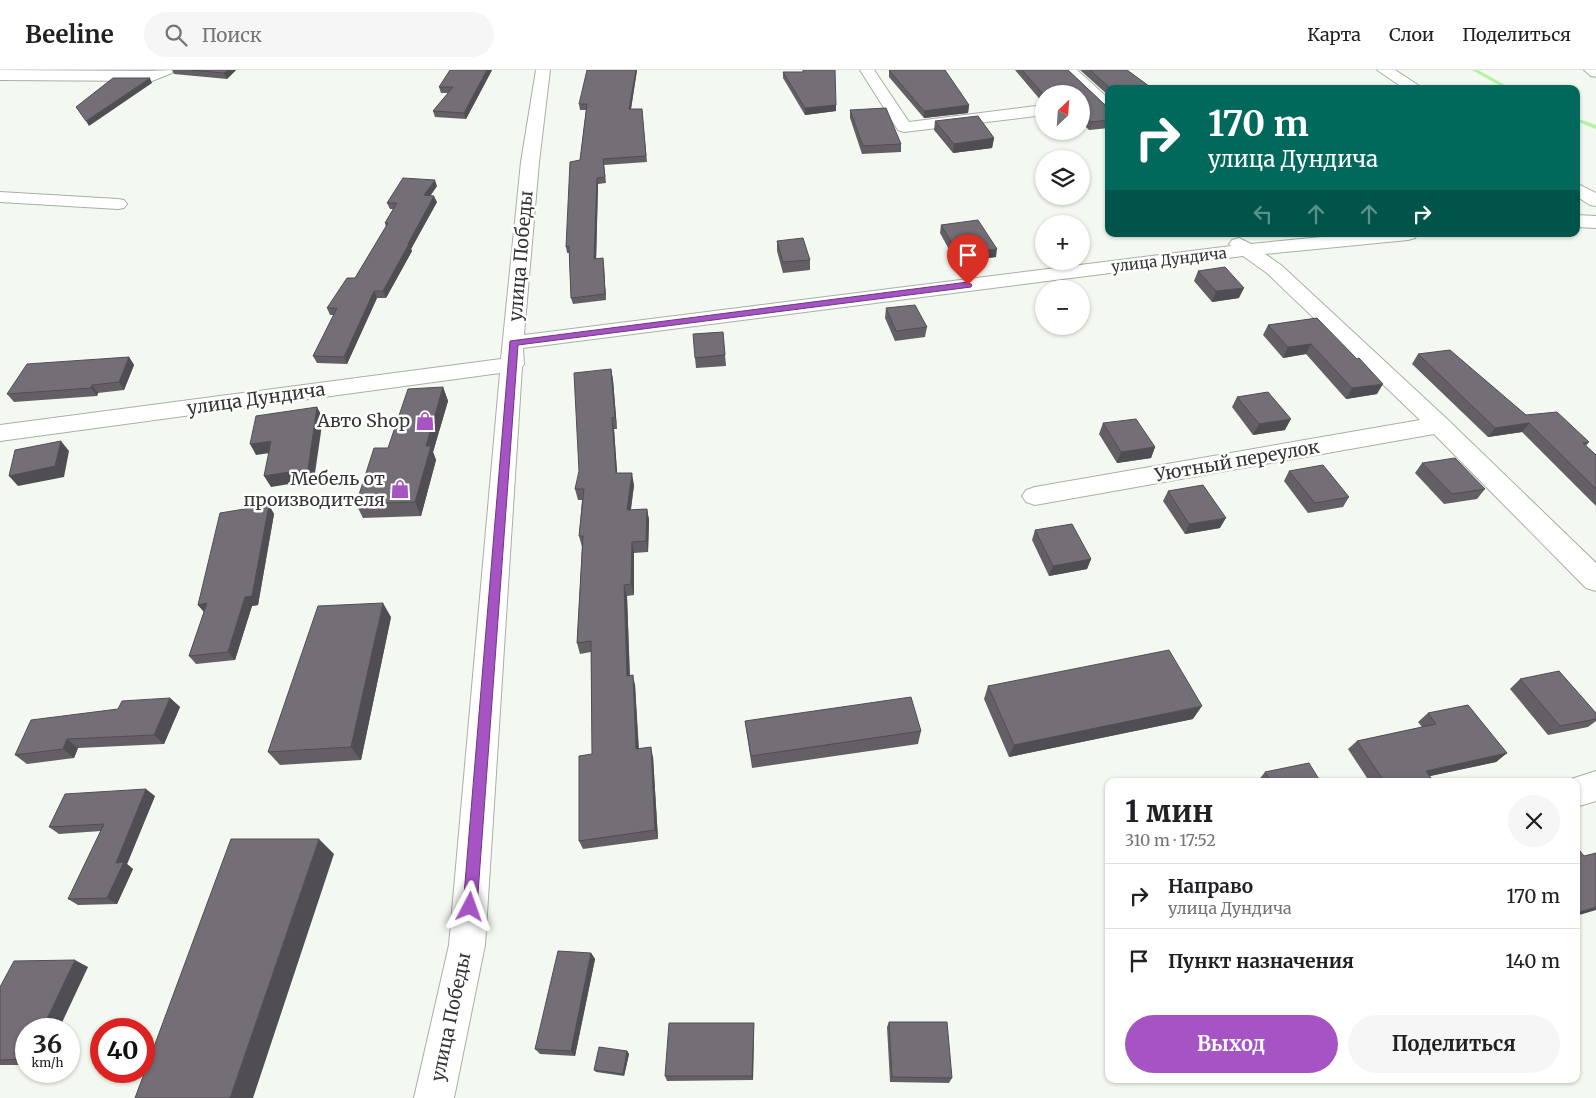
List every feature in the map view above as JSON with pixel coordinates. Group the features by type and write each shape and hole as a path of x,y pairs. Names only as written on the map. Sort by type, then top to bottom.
{"street":[{"path":"0,76 152,76 168,70"},
{"name":"улица Победы","path":"434,1098 467,945 513,353 530,162 543,70"},
{"path":"866,70 904,127 1035,111"},
{"path":"1068,70 1105,103"},
{"path":"1384,70 1409,85"},
{"path":"1591,70 1596,73"},
{"path":"1090,106 1105,105"},
{"path":"1580,191 1596,201"},
{"path":"0,197 118,204"},
{"path":"1580,221 1596,222"},
{"name":"улица Дундича","path":"0,433 1237,242 1344,237"},
{"path":"1237,242 1274,270 1439,425 1596,580"},
{"name":"Уютный переулок","path":"1035,496 1439,425"},
{"path":"1580,791 1596,786"}],"building":[{"path":"191,70 228,70 224,73"},
{"path":"450,70 487,70 464,113 433,111 453,87 439,87"},
{"path":"587,70 636,70 629,109 642,109 646,156 603,159 605,177 597,178 594,259 603,258 605,294 571,298 569,246 566,247 570,162 580,160 587,104 579,104"},
{"path":"803,70 835,70 836,105 805,108 783,72 803,72"},
{"path":"889,70 945,70 969,105 924,111"},
{"path":"1022,70 1068,70 1084,85 1035,85"},
{"path":"1090,70 1127,70 1148,85 1107,85"},
{"path":"113,78 150,78 86,121 76,107"},
{"path":"1090,91 1105,104 1105,120 1091,122"},
{"path":"886,108 901,144 863,146 850,110"},
{"path":"978,116 994,138 954,144 935,121"},
{"path":"403,178 435,180 424,195 434,196 383,291 374,291 344,357 313,356 337,308 327,308 347,278 355,278 388,223 385,223 397,203 387,203"},
{"path":"978,220 997,249 958,253 941,225"},
{"path":"803,238 810,260 783,262 777,241"},
{"path":"1225,267 1244,288 1216,291 1198,271"},
{"path":"915,305 927,327 896,331 886,308"},
{"path":"1317,318 1383,384 1352,388 1311,344 1288,347 1268,325"},
{"path":"723,332 725,355 695,358 693,334"},
{"path":"1450,350 1526,415 1557,412 1589,442 1583,443 1596,455 1596,489 1529,423 1495,428 1418,354"},
{"path":"129,357 119,382 92,385 91,388 7,394 27,364"},
{"path":"611,369 615,417 612,418 616,473 632,473 627,510 647,509 646,541 632,542 631,584 624,585 627,676 633,675 636,749 651,747 655,830 579,841 579,756 592,754 591,641 577,643 583,536 579,536 584,489 575,489 579,471 574,373"},
{"path":"443,387 426,446 431,446 415,502 356,504 374,448 388,448 408,389"},
{"path":"1268,392 1291,419 1259,424 1237,397"},
{"path":"317,407 308,469 264,476 271,441 250,444 256,416"},
{"path":"1136,419 1155,447 1121,452 1103,423"},
{"path":"61,441 55,466 9,476 15,450"},
{"path":"1455,458 1485,489 1452,494 1422,463"},
{"path":"1323,465 1349,497 1315,503 1289,471"},
{"path":"1203,485 1226,518 1189,524 1168,491"},
{"path":"269,505 252,596 245,597 228,652 189,656 207,603 198,605 220,513"},
{"path":"1072,524 1091,559 1053,566 1035,530"},
{"path":"383,603 351,747 268,752 318,606"},
{"path":"1169,650 1202,706 1014,745 988,686"},
{"path":"1559,671 1596,713 1596,719 1560,726 1520,679"},
{"path":"911,697 921,731 751,756 745,721"},
{"path":"170,698 154,735 67,739 63,749 15,755 31,720 118,709 122,701"},
{"path":"1468,705 1507,753 1426,771 1431,778 1382,778 1357,741 1436,724 1428,713"},
{"path":"1309,763 1318,778 1269,778 1265,772"},
{"path":"146,789 116,863 124,862 107,898 68,899 104,824 49,827 65,794"},
{"path":"231,839 319,839 230,1098 135,1098 141,1083 155,1083 155,1044"},
{"path":"1580,851 1584,856 1596,853 1596,907 1580,912"},
{"path":"558,951 591,953 571,1051 535,1049"},
{"path":"75,960 47,1018 15,1018 15,1059 0,1060 0,987 14,961"},
{"path":"889,1022 947,1022 952,1078 892,1077"},
{"path":"669,1023 754,1023 752,1076 665,1076"},
{"path":"599,1047 627,1051 623,1074 594,1070"}],"waterway":[{"path":"1474,70 1502,85"},
{"path":"1580,121 1596,127"}],"place":[{"name":"Авто Shop","path":"425,421"},
{"name":"Мебель от производителя","path":"400,489"}],"route":[{"path":"470,907 513,364 513,342 968,285"}]}
